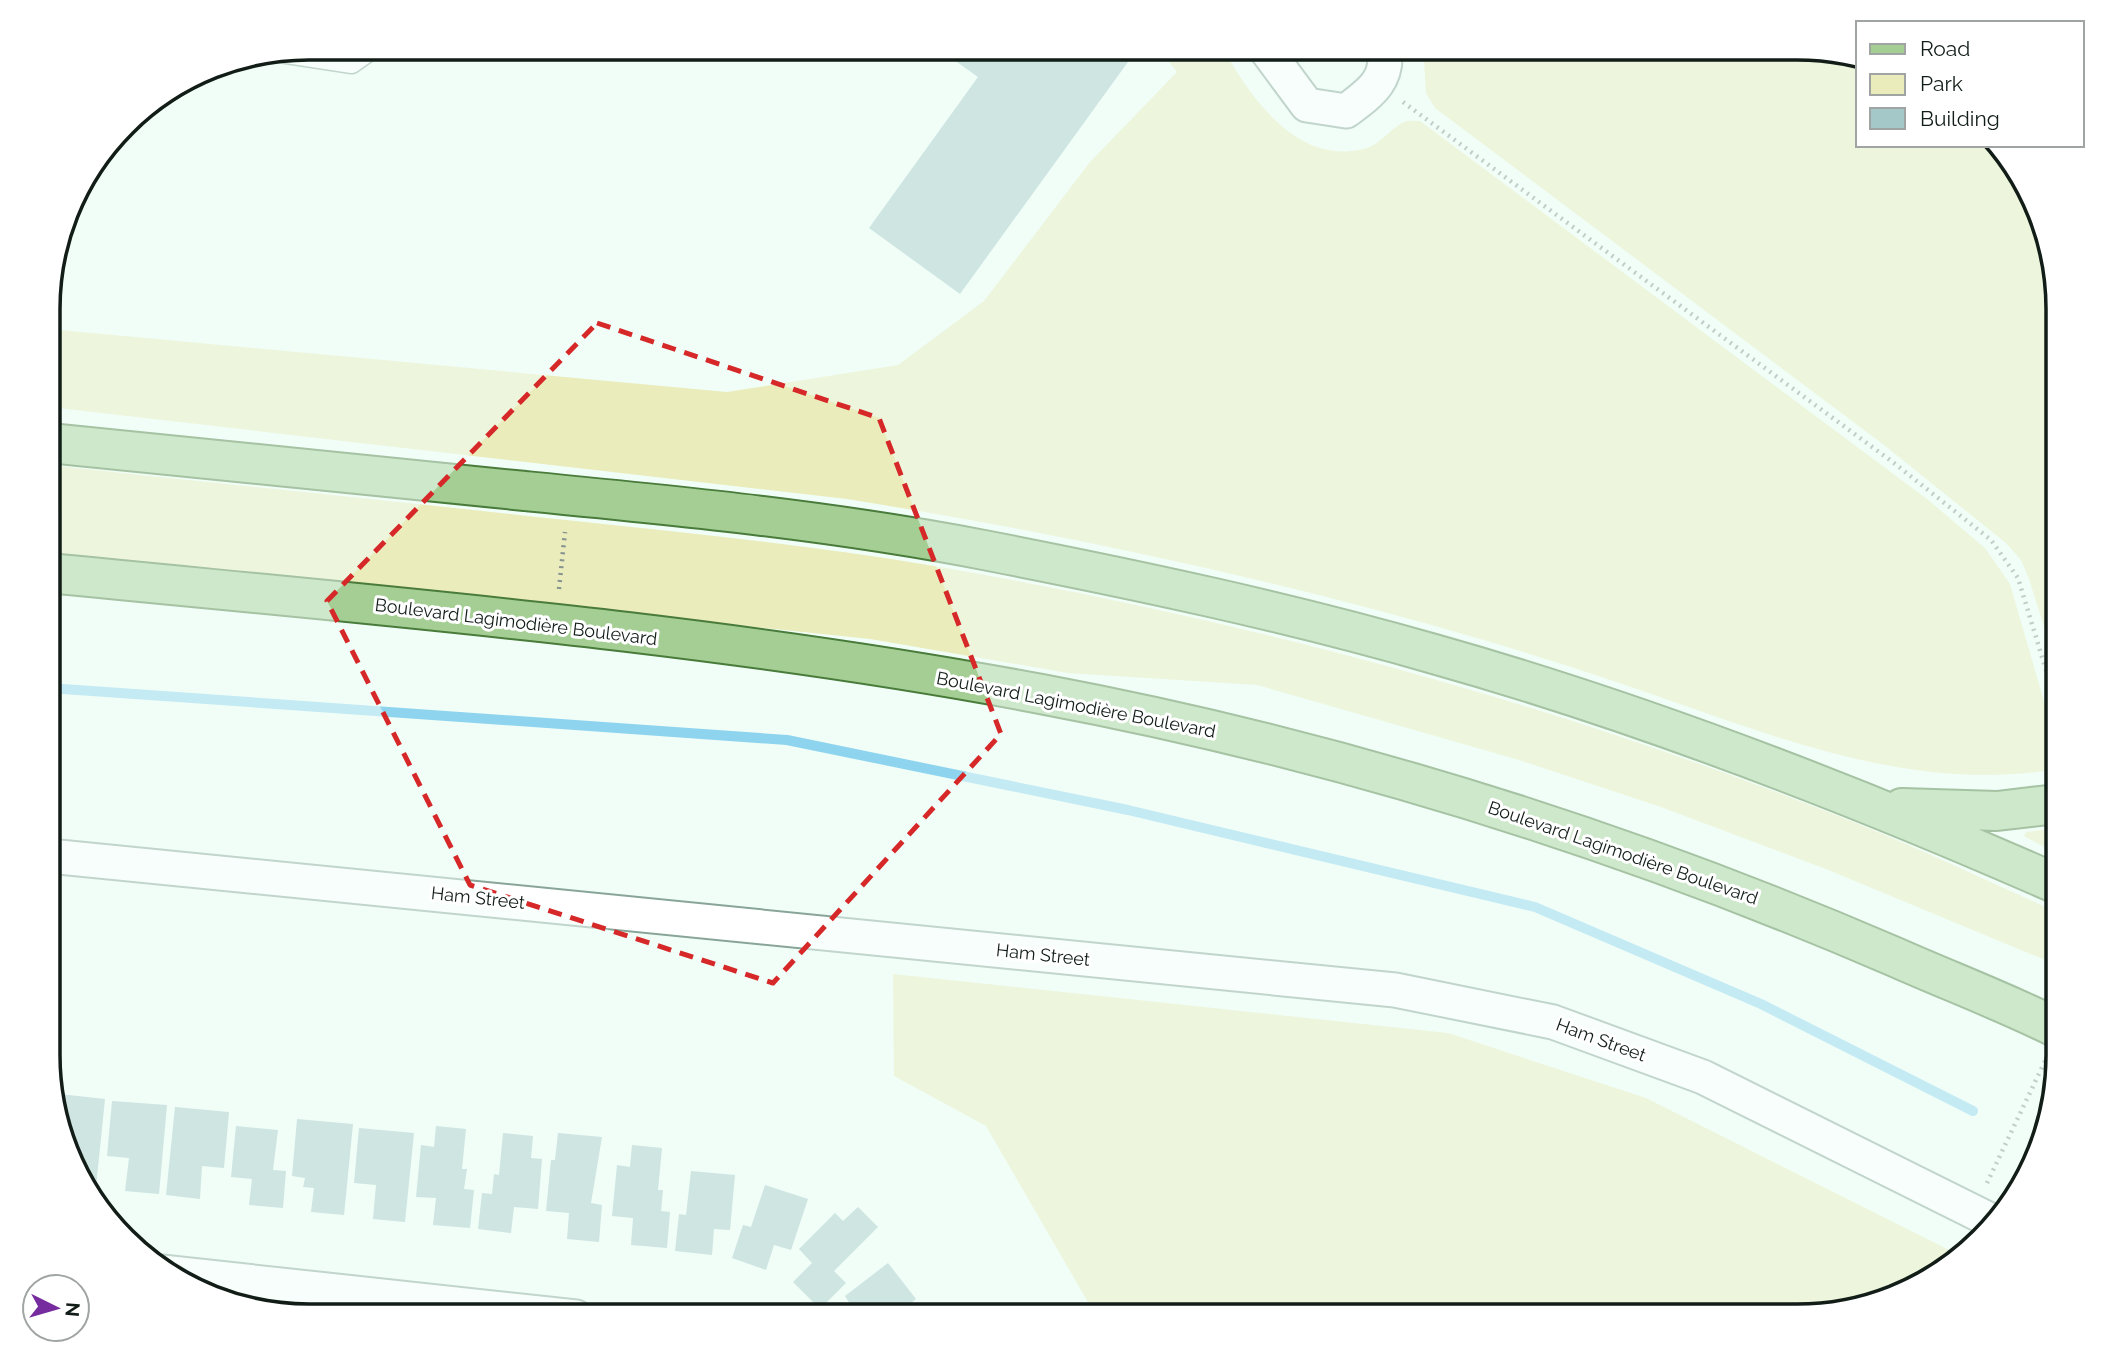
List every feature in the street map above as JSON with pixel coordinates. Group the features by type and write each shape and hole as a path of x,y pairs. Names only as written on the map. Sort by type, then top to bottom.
{"main road":[{"path":"60,444 570,495 851,528 987,551 1224,601 1433,653 1607,707 1863,801 2046,879"},
{"name":"Boulevard Lagimodière Boulevard","path":"60,574 554,625 858,664 1043,694 1281,747 1453,795 1769,904 2046,1040"},
{"path":"1863,801 1944,811 2010,810 2046,805"}],"street":[{"path":"1274,60 1307,105 1346,111 1380,85 1387,60"},
{"name":"Ham Street","path":"60,857 1395,990 1553,1021 1703,1077 1983,1217"},
{"path":"193,1276 409,1304"}],"lane":[{"path":"326,60 352,64 358,60"}],"path":[{"path":"1380,85 1895,463 1991,540 2018,579 2045,667"},
{"path":"554,625 570,495"},
{"path":"1971,1234 1983,1217 2046,1059"}],"highlighted area":[{"path":"597,323 879,418 1001,734 773,983 470,885 327,601"}],"green space":[{"path":"1167,60 1230,60 1247,87 1278,123 1317,147 1340,151 1364,149 1404,122 1420,121 1927,499 1985,548 2010,584 2046,707 2046,770 2008,774 1959,774 1865,761 1772,735 1553,661 1399,616 1164,559 927,512 847,499 60,408 60,330 727,392 898,365 984,301 1090,162 1177,72"},
{"path":"1424,60 1813,60 1856,67 1856,147 1986,147 2004,170 2027,213 2041,260 2045,292 2045,631 2021,560 2006,543 1884,445 1435,108 1426,93"},
{"path":"60,466 838,551 1043,586 1271,636 1497,697 1608,733 1719,771 1886,836 2046,907 2046,960 1826,869 1661,807 1519,760 1257,685 1068,673 870,639 60,554"},
{"path":"2046,829 2046,848 2024,836 2026,832"},
{"path":"893,974 1448,1033 1646,1098 1951,1251 1935,1263 1892,1286 1845,1300 1813,1304 1089,1304 986,1126 894,1076"}],"building":[{"path":"954,60 1129,60 960,294 869,228 978,77"},
{"path":"63,1094 105,1099 96,1186 78,1151"},
{"path":"112,1101 167,1105 159,1194 125,1191 129,1158 107,1156"},
{"path":"175,1107 229,1112 224,1168 202,1166 200,1199 166,1195"},
{"path":"297,1119 353,1124 344,1215 311,1212 314,1188 303,1187 305,1178 292,1176"},
{"path":"236,1126 278,1130 273,1170 286,1171 283,1208 249,1205 252,1179 231,1177"},
{"path":"436,1126 466,1129 462,1169 467,1169 464,1189 474,1190 470,1228 433,1225 436,1198 416,1197 421,1145 434,1147"},
{"path":"359,1128 414,1133 405,1222 373,1219 376,1185 354,1183"},
{"path":"503,1133 533,1136 531,1158 542,1159 538,1209 514,1207 511,1233 478,1229 482,1193 492,1194 494,1174 499,1175"},
{"path":"558,1133 602,1137 591,1203 602,1205 599,1242 567,1239 569,1213 546,1211 551,1160 555,1160"},
{"path":"632,1145 662,1148 658,1190 663,1190 661,1211 670,1212 667,1248 631,1245 633,1218 612,1216 617,1165 630,1167"},
{"path":"691,1171 735,1175 730,1230 714,1229 712,1255 675,1251 679,1214 686,1215"},
{"path":"765,1185 808,1199 791,1250 774,1245 766,1270 732,1258 743,1225 751,1227"},
{"path":"858,1207 878,1227 834,1271 846,1283 825,1304 815,1304 793,1282 812,1263 799,1249 835,1213 843,1221"},
{"path":"888,1263 916,1299 910,1304 850,1304 845,1296"}],"waterway":[{"path":"60,689 787,740 1128,810 1535,907 1761,1004 1973,1111"}]}
